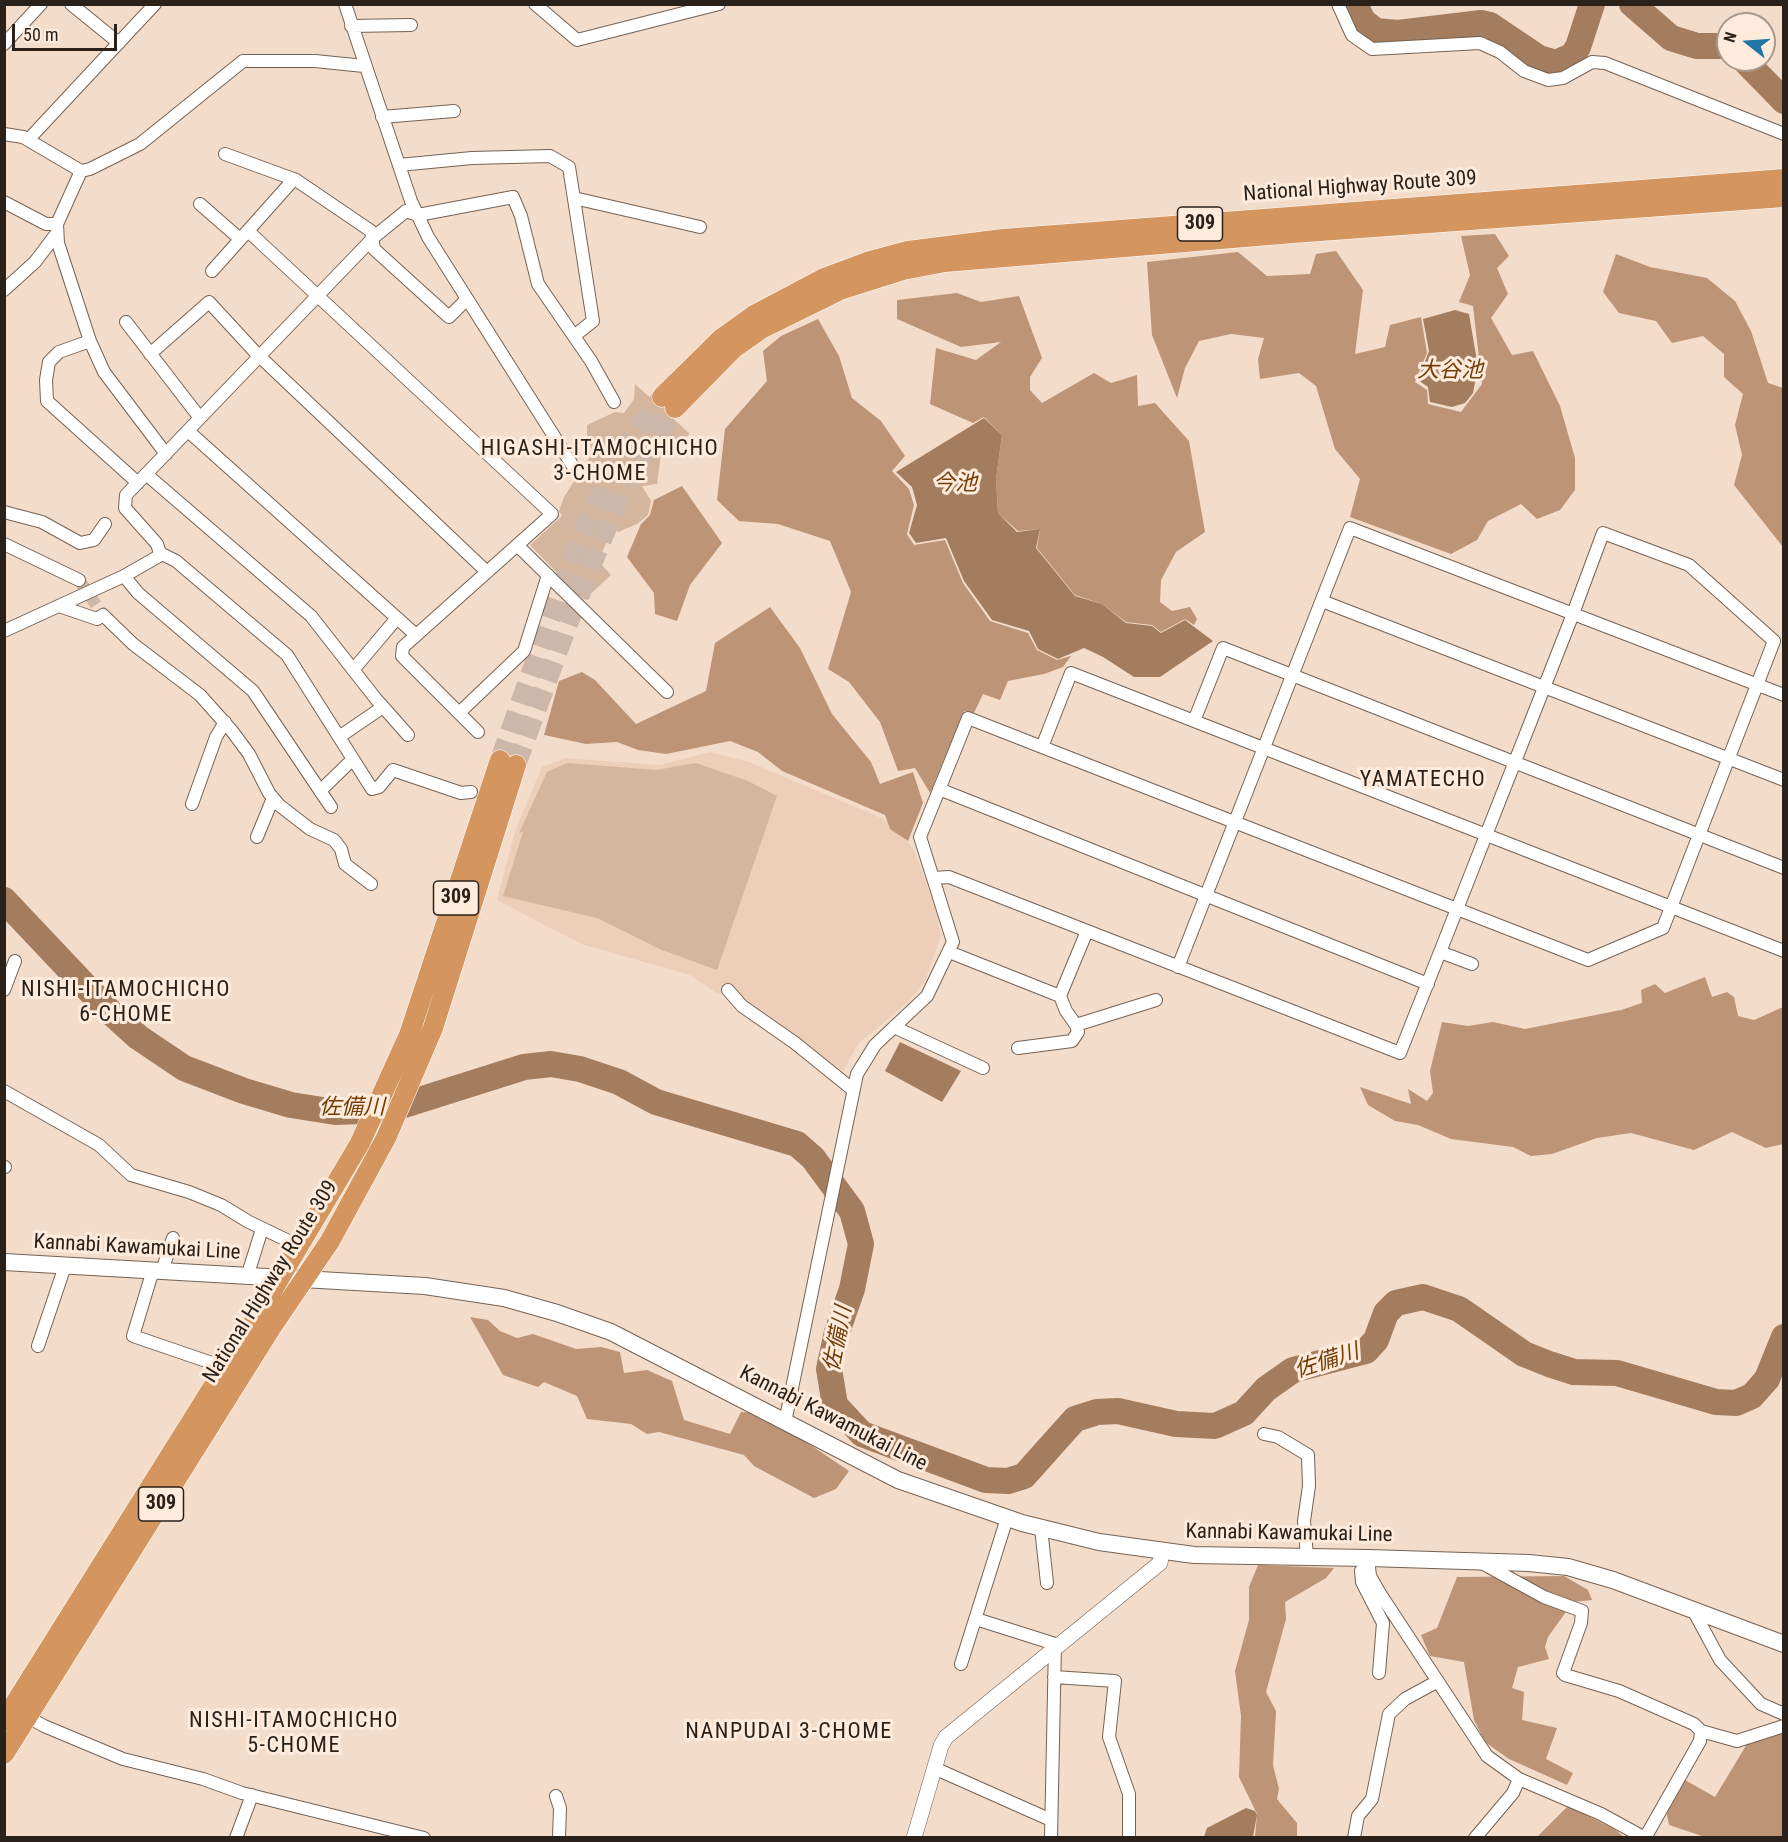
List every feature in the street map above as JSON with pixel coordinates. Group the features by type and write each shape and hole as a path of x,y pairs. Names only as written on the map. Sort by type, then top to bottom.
{"highway":[{"name":"National Highway Route 309","path":"1784,179 1003,239 908,251 867,262 824,278 756,314 721,339 669,403 761,329 840,290 903,270 945,262 1784,197"},
{"name":"National Highway Route 309","path":"4,1721 343,1174 409,1035 508,763 433,1028 402,1105 330,1241 4,1754"}],"main road":[{"name":"Kannabi Kawamukai Line","path":"4,1263 449,1288 504,1298 557,1313 643,1347 898,1480 1041,1528 1162,1552 1307,1556 1368,1563 1478,1562 1568,1568 1613,1580 1784,1644"}],"street":[{"path":"4,44 41,4"},
{"path":"71,4 119,43"},
{"path":"28,140 155,4"},
{"path":"345,4 399,165 428,237 576,471"},
{"path":"536,4 577,40 719,4"},
{"path":"1338,4 1352,35 1372,49 1480,43 1500,52 1533,76 1548,80 1563,78 1592,62 1605,63 1784,134"},
{"path":"351,26 411,25"},
{"path":"4,134 28,140 81,171 90,169 140,144 243,61 315,61 364,66"},
{"path":"382,117 454,111"},
{"path":"225,154 294,179 372,231 374,249 449,318 467,299"},
{"path":"399,165 472,158 550,156 569,167 593,321 574,336"},
{"path":"4,290 35,262 57,228 81,171"},
{"path":"212,271 294,179"},
{"path":"160,553 160,549 125,508 126,495 373,239 406,211 418,215 513,197 521,216 538,284 574,336 614,402"},
{"path":"574,198 700,227"},
{"path":"4,202 57,228"},
{"path":"200,204 244,235 318,296 552,514 403,647 402,656 478,732"},
{"path":"57,228 58,243 90,341 104,372 166,454"},
{"path":"150,354 209,302 259,357 487,572"},
{"path":"126,322 200,418"},
{"path":"90,341 59,352 49,362 46,380 47,401 311,616 408,735"},
{"path":"188,431 416,635"},
{"path":"4,512 42,522 80,543 94,540 105,524"},
{"path":"1178,967 1350,528 1784,696"},
{"path":"785,1422 852,1089 866,1056 927,996 953,942 920,837 968,718 1235,822 1457,909 1588,960 1663,928 1774,641 1689,565 1604,533 1573,614 1486,836 1457,909 1440,952 1428,984 1400,1053 949,877 933,878"},
{"path":"4,544 79,580"},
{"path":"517,545 667,692"},
{"path":"4,631 124,576 159,556 160,553"},
{"path":"160,553 176,561 287,655 372,789 379,787 393,770 461,793 471,792"},
{"path":"459,713 524,651 548,575"},
{"path":"124,576 138,593 253,691 331,807"},
{"path":"1322,601 1728,759 1782,777"},
{"path":"59,606 98,619 104,615 141,651 200,695 225,722 249,754 273,798 310,830 334,840 341,849 345,864 371,884"},
{"path":"353,670 397,618"},
{"path":"1194,721 1223,648 1784,868"},
{"path":"1042,747 1071,673 1784,951"},
{"path":"339,737 383,707"},
{"path":"192,804 216,737 225,722"},
{"path":"320,791 353,759"},
{"path":"939,789 1428,984"},
{"path":"258,837 273,798"},
{"path":"1060,996 1087,931"},
{"path":"949,952 1060,996 1078,1032 1072,1041 1018,1048"},
{"path":"1440,952 1472,964"},
{"path":"4,990 15,961"},
{"path":"728,990 742,1006 795,1042 852,1089"},
{"path":"1076,1025 1156,1000"},
{"path":"894,1027 984,1068"},
{"path":"4,1091 99,1145 131,1175 200,1196 299,1246"},
{"path":"247,1277 262,1228"},
{"path":"173,1238 157,1271 133,1336 212,1364"},
{"path":"38,1346 65,1266"},
{"path":"1264,1434 1278,1437 1308,1455 1309,1486 1304,1521 1307,1556"},
{"path":"961,1664 1007,1518"},
{"path":"1041,1528 1047,1583"},
{"path":"916,1837 934,1768 946,1737 1160,1563 1162,1552"},
{"path":"1478,1562 1544,1597 1582,1611 1581,1623 1563,1672 1565,1675 1619,1691 1694,1724 1701,1731 1737,1741 1784,1726"},
{"path":"1380,1673 1383,1623 1362,1582 1361,1571 1368,1563 1379,1592 1480,1749 1519,1779 1602,1814 1645,1838 1700,1741 1701,1731"},
{"path":"1693,1610 1720,1660 1761,1704 1784,1714"},
{"path":"976,1619 1054,1644 1051,1838"},
{"path":"1054,1677 1115,1681 1109,1737 1130,1794 1129,1838"},
{"path":"1354,1838 1358,1816 1372,1799 1389,1714 1405,1699 1438,1681"},
{"path":"28,1717 48,1728 123,1759 203,1779 252,1795 424,1838"},
{"path":"934,1768 1051,1820"},
{"path":"1475,1838 1513,1793 1519,1779"},
{"path":"236,1838 252,1795"},
{"path":"556,1796 560,1808 559,1838"}],"shaded area":[{"path":"1495,234 1509,256 1497,268 1508,294 1491,318 1512,355 1533,351 1560,406 1575,458 1575,490 1560,510 1537,519 1521,504 1488,521 1477,540 1451,554 1350,517 1360,479 1335,449 1316,386 1299,373 1260,379 1258,359 1264,338 1231,334 1199,341 1185,368 1177,398 1152,335 1147,262 1238,252 1267,276 1310,274 1316,254 1336,251 1363,290 1355,354 1385,347 1390,325 1421,317 1427,353 1415,382 1427,390 1428,404 1461,412 1482,384 1473,306 1459,302 1470,275 1461,236"},
{"path":"1616,254 1650,267 1707,278 1735,301 1751,331 1768,383 1783,388 1783,547 1734,485 1742,455 1735,425 1743,394 1724,377 1724,354 1703,336 1672,343 1656,321 1619,313 1603,292"},
{"path":"957,293 981,302 1019,296 1042,358 1030,377 1030,390 1042,403 1094,373 1111,383 1137,375 1138,406 1155,403 1189,441 1205,532 1176,552 1161,580 1160,602 1172,611 1190,607 1197,619 1194,625 1185,619 1161,632 1152,625 1126,622 1102,604 1075,595 1037,548 1040,529 1018,531 998,513 996,479 1002,435 984,417 973,423 930,404 936,348 976,360 1001,342 961,347 897,319 897,300"},
{"path":"818,319 839,356 852,398 881,421 905,456 892,471 909,489 914,505 907,534 914,545 945,540 963,583 990,621 1028,633 1037,650 1057,660 1071,656 1063,667 1044,674 1008,681 1000,700 983,694 974,713 964,711 930,793 915,768 898,771 880,722 849,682 828,669 851,592 830,541 778,524 739,521 717,500 725,429 767,381 763,351 781,336"},
{"path":"635,384 690,434 661,453 657,484 642,486 651,501 648,515 637,524 618,532 613,528 598,561 611,575 584,600 530,545 562,516 559,511 564,497 593,452 587,438 587,425 615,412 624,413 634,399"},
{"path":"682,486 722,543 690,585 677,621 655,614 654,593 627,557 641,524 650,515 654,500"},
{"path":"770,607 800,648 832,714 871,762 880,784 913,772 923,803 908,841 890,829 885,815 782,771 758,752 730,741 666,754 638,750 617,742 586,744 544,735 559,681 582,672 595,680 636,724 706,691 715,643"},
{"path":"710,752 749,762 884,819 913,848 935,907 941,936 925,981 910,1000 858,1044 843,1071 739,999 715,992 690,975 581,944 497,900 515,831 542,767 565,758 660,765"},
{"path":"567,763 656,770 696,763 748,781 777,796 717,970 662,950 597,918 503,896 523,832 519,833 547,772"},
{"path":"1705,977 1712,997 1727,992 1734,997 1738,1016 1754,1020 1783,1007 1783,1144 1766,1148 1732,1132 1694,1150 1631,1133 1597,1138 1552,1154 1531,1156 1513,1147 1451,1139 1418,1125 1395,1121 1368,1105 1360,1087 1411,1104 1408,1089 1427,1101 1433,1093 1430,1071 1442,1022 1468,1026 1493,1022 1525,1029 1621,1010 1642,1003 1641,990 1655,984 1665,993"},
{"path":"470,1317 488,1320 500,1331 517,1338 533,1334 576,1349 601,1347 620,1352 624,1373 647,1370 672,1381 684,1420 730,1434 741,1412 758,1413 784,1427 849,1471 836,1489 814,1498 754,1466 744,1455 659,1432 647,1434 631,1424 587,1419 577,1396 544,1382 538,1387 503,1375"},
{"path":"1258,1565 1334,1568 1326,1578 1285,1602 1286,1619 1266,1692 1276,1711 1273,1765 1279,1789 1277,1799 1297,1823 1297,1837 1255,1837 1257,1814 1239,1777 1241,1716 1235,1671 1249,1620 1249,1587"},
{"path":"1564,1576 1588,1590 1592,1600 1573,1602 1548,1637 1545,1647 1549,1659 1518,1667 1512,1688 1524,1692 1522,1720 1557,1728 1546,1759 1573,1773 1567,1785 1509,1759 1485,1742 1474,1720 1464,1662 1430,1656 1421,1635 1437,1628 1457,1577"},
{"path":"1783,1729 1783,1837 1705,1837 1669,1825 1666,1810 1685,1780 1715,1797 1747,1744"},
{"path":"1568,1806 1614,1829 1624,1837 1536,1838"}],"water":[{"name":"大谷池","path":"1455,310 1469,314 1478,367 1473,393 1465,403 1452,407 1430,402 1428,387 1418,380 1429,351 1423,319"},
{"name":"今池","path":"984,418 1002,435 996,479 998,513 1017,532 1040,529 1036,548 1075,596 1102,604 1126,623 1152,626 1161,633 1185,620 1213,641 1160,677 1134,677 1084,648 1058,659 1038,649 1029,631 992,620 964,581 946,538 916,543 909,533 917,505 912,487 896,472"},
{"path":"900,1042 961,1071 942,1102 885,1071"},
{"path":"1246,1808 1255,1811 1257,1815 1253,1837 1204,1837 1207,1828"}],"waterway":[{"path":"1355,4 1363,21 1376,31 1398,33 1481,23 1490,25 1539,58 1556,63 1572,56 1578,47 1592,4"},
{"path":"1632,4 1671,38 1697,46 1716,46"},
{"path":"1756,72 1784,101"},
{"name":"佐備川","path":"4,900 106,1008 138,1037 184,1068 244,1091 291,1105 335,1112 388,1110 524,1067 551,1064 580,1069 619,1082 656,1102 797,1144 813,1158 852,1211 861,1244 852,1289 837,1332 829,1369 835,1405 862,1434 986,1480 1008,1481 1024,1476 1075,1419 1097,1412 1118,1411 1176,1424 1215,1426 1244,1413 1266,1389 1293,1370 1366,1351 1376,1340 1386,1313 1396,1303 1423,1297 1459,1309 1524,1354 1549,1364 1574,1372 1617,1373 1716,1402 1736,1403 1752,1396 1767,1379 1784,1337"}],"tunnel":[{"path":"500,760 579,538 606,481 639,427 662,397"},
{"path":"516,765 568,624 616,505 642,457 675,408"},
{"path":"79,580 103,615"}],"district":[{"name":"HIGASHI-ITAMOCHICHO 3-CHOME","path":"600,462"},
{"name":"YAMATECHO","path":"1423,780"},
{"name":"NISHI-ITAMOCHICHO 6-CHOME","path":"126,1002"},
{"name":"NANPUDAI 3-CHOME","path":"789,1732"},
{"name":"NISHI-ITAMOCHICHO 5-CHOME","path":"294,1734"}]}
